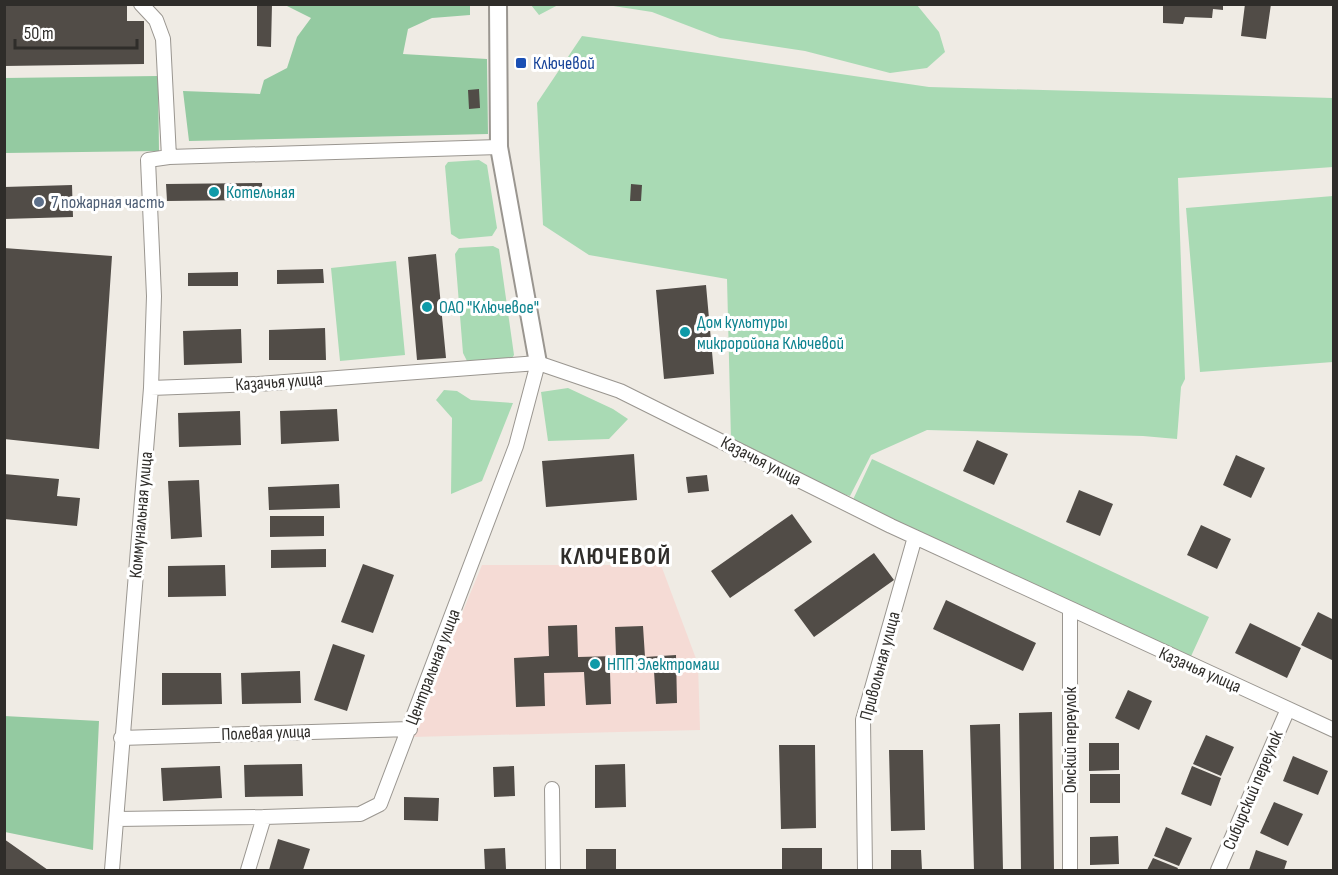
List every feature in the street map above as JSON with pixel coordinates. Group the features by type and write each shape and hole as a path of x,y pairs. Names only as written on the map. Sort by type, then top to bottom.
{"street":[{"path":"141,4 156,20 164,39 169,157 499,147"},
{"path":"498,4 499,147 537,363"},
{"name":"Коммунальная улица","path":"112,870 151,388 154,296 148,160 169,157"},
{"name":"Казачья улица","path":"151,388 258,384 537,363 620,391 915,537 1334,730"},
{"name":"Центральная улица","path":"117,819 360,814 380,804 516,446 537,363"},
{"name":"Привольная улица","path":"865,870 863,720 915,537"},
{"name":"Омский переулок","path":"1070,610 1070,870"},
{"name":"Сибирский переулок","path":"1218,870 1288,709"},
{"name":"Полевая улица","path":"121,738 410,729"},
{"path":"552,789 553,870"},
{"path":"248,870 264,817"}],"shaded area":[{"path":"482,565 661,565 698,664 700,730 411,737"}],"green space":[{"path":"285,5 470,5 470,15 432,18 408,29 403,54 487,59 488,134 189,141 183,91 260,94 264,80 287,68 297,37 311,18"},
{"path":"531,5 558,5 539,15"},
{"path":"607,5 917,5 939,32 945,52 927,68 890,73 805,51 720,38 652,12"},
{"path":"582,36 929,87 1333,98 1333,167 1178,178 1185,379 1181,387 1177,439 927,430 871,455 850,496 806,484 731,440 727,279 589,255 543,225 537,103"},
{"path":"158,76 159,151 5,153 5,78"},
{"path":"479,160 487,165 497,228 492,236 459,239 451,234 445,166 448,162"},
{"path":"1333,196 1333,362 1200,372 1186,208"},
{"path":"493,246 499,249 514,355 510,361 468,363 463,353 455,254 459,248"},
{"path":"396,261 405,355 340,361 331,268"},
{"path":"568,388 613,409 628,419 609,439 548,441 541,392"},
{"path":"444,390 457,391 471,400 513,403 482,481 451,494 452,418 436,400"},
{"path":"872,459 1209,617 1187,665 850,506"},
{"path":"4,716 99,721 93,850 5,832"}],"building":[{"path":"127,4 127,21 144,21 144,64 4,66 4,6"},
{"path":"257,4 272,4 271,47 257,46"},
{"path":"1163,4 1223,4 1223,10 1213,9 1212,18 1185,17 1183,24 1163,23"},
{"path":"1245,4 1271,4 1266,39 1241,36"},
{"path":"479,89 480,108 469,109 468,90"},
{"name":"Котельная","path":"262,183 263,200 167,201 166,184"},
{"path":"631,184 642,185 641,201 630,201"},
{"name":"7 пожарная часть","path":"72,185 73,217 4,219 4,187"},
{"path":"4,248 112,256 99,449 4,439"},
{"name":"ОАО \"Ключевое\"","path":"436,254 446,358 417,360 408,257"},
{"path":"323,269 324,283 277,284 277,270"},
{"path":"238,272 238,286 188,286 188,273"},
{"name":"Дом культуры микроройона Ключевой","path":"706,285 714,374 664,379 656,290"},
{"path":"325,328 326,360 269,360 269,330"},
{"path":"241,329 242,363 184,365 183,331"},
{"path":"337,409 339,441 281,444 280,411"},
{"path":"240,411 241,445 179,447 178,413"},
{"path":"977,440 1008,454 994,485 963,471"},
{"path":"634,454 637,500 546,507 542,461"},
{"path":"1236,455 1265,468 1251,498 1223,485"},
{"path":"4,474 59,479 57,496 80,498 77,526 4,519"},
{"path":"707,475 709,491 688,493 686,477"},
{"path":"199,480 202,537 171,539 168,481"},
{"path":"339,484 340,508 269,510 268,487"},
{"path":"1079,490 1113,504 1100,536 1066,522"},
{"path":"792,514 812,542 730,598 711,571"},
{"path":"270,516 324,516 324,536 270,537"},
{"path":"1201,525 1231,539 1217,569 1187,555"},
{"path":"326,549 326,567 271,568 271,550"},
{"path":"874,553 894,580 814,637 794,610"},
{"path":"363,564 394,575 373,633 341,622"},
{"path":"225,565 226,596 168,597 168,566"},
{"path":"946,600 1036,643 1023,671 933,629"},
{"path":"1318,612 1334,620 1334,661 1301,645"},
{"path":"1250,623 1301,648 1287,678 1235,653"},
{"name":"НПП Электромаш","path":"577,625 578,657 616,656 615,627 643,626 645,657 676,655 677,703 656,704 654,671 610,672 611,704 586,705 584,672 544,673 545,706 516,707 514,658 549,656 548,626"},
{"path":"333,644 365,655 347,711 314,700"},
{"path":"300,671 301,703 242,704 241,673"},
{"path":"162,673 221,673 222,704 162,705"},
{"path":"1128,690 1152,701 1139,730 1115,718"},
{"path":"1052,712 1054,870 1021,870 1019,713"},
{"path":"1000,724 1003,870 974,870 970,725"},
{"path":"1206,735 1234,747 1221,776 1193,764"},
{"path":"1089,743 1119,743 1119,770 1089,771"},
{"path":"779,745 815,745 816,828 781,829"},
{"path":"889,750 923,750 925,830 891,831"},
{"path":"1293,756 1328,771 1318,795 1283,781"},
{"path":"302,764 303,796 245,797 244,765"},
{"path":"625,764 626,807 595,808 595,765"},
{"path":"220,766 222,798 163,801 161,768"},
{"path":"514,766 515,796 494,797 493,767"},
{"path":"1192,766 1221,778 1211,806 1181,794"},
{"path":"1090,774 1120,774 1120,803 1090,803"},
{"path":"404,797 439,798 438,821 404,820"},
{"path":"1274,802 1303,814 1288,846 1260,833"},
{"path":"1166,827 1192,838 1179,866 1154,856"},
{"path":"1118,836 1119,864 1090,865 1090,837"},
{"path":"4,839 48,870 4,870"},
{"path":"278,839 310,849 303,870 269,870"},
{"path":"505,848 506,869 485,870 484,849"},
{"path":"782,848 822,848 822,870 782,870"},
{"path":"586,849 616,849 616,870 586,870"},
{"path":"891,850 921,850 922,870 891,870"},
{"path":"1256,850 1287,861 1284,870 1249,870"},
{"path":"1153,858 1178,868 1177,870 1147,870"}],"place":[{"name":"Ключевой","path":"521,63"},
{"name":"Котельная","path":"214,192"},
{"name":"7 пожарная часть","path":"39,202"},
{"name":"ОАО \"Ключевое\"","path":"427,307"},
{"name":"Дом культуры микроройона Ключевой","path":"685,332"},
{"name":"НПП Электромаш","path":"595,664"}],"district":[{"name":"КЛЮЧЕВОЙ","path":"616,556"}]}
